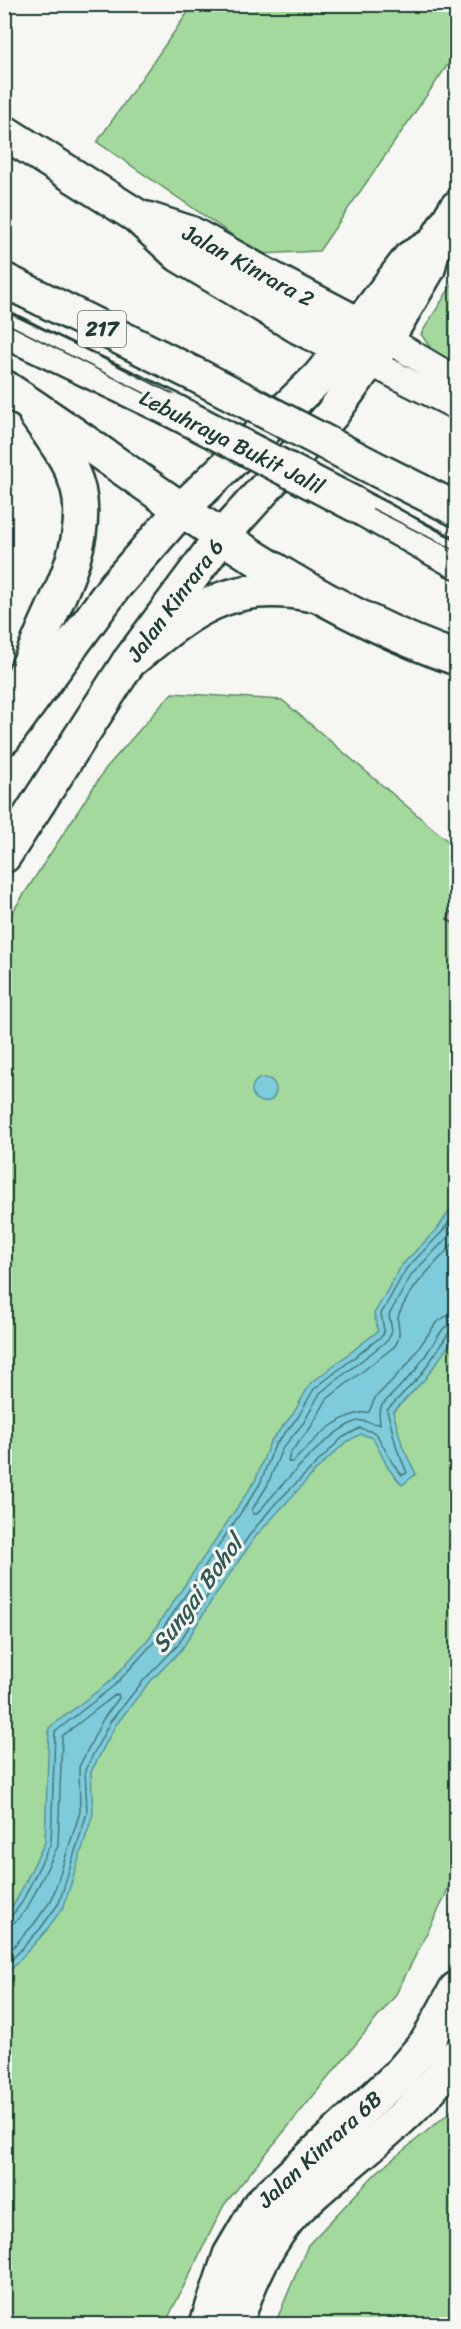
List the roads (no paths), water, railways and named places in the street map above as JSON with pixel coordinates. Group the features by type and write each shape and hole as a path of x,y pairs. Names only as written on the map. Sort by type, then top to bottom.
{"main road":[{"name":"Jalan Kinrara 2","path":"4,132 136,216 179,255 267,308 364,343"},
{"path":"4,738 115,586 183,508 318,378 364,343 410,258 434,244 456,208"},
{"name":"Lebuhraya Bukit Jalil","path":"4,280 456,508"},
{"name":"Lebuhraya Bukit Jalil","path":"4,330 174,411 356,505 456,561"},
{"name":"Jalan Kinrara 6","path":"4,856 128,663 222,536 332,414 364,343"},
{"path":"15,393 252,557 321,597 431,649 456,658"},
{"path":"4,720 70,572 80,533 80,499 70,468 52,437 15,393"},
{"path":"128,663 184,617 216,601 238,594 266,590 289,591 321,597"},
{"name":"Jalan Kinrara 6B","path":"207,2325 230,2255 260,2204 398,2076 427,2042 456,1989"},
{"name":"Jalan Kinrara 6B","path":"236,2325 262,2256 297,2209 372,2146 440,2080 456,2056"}],"street":[{"path":"364,343 456,380"},
{"path":"364,343 456,406"}],"water":[{"path":"264,1078 269,1079 275,1085 275,1095 269,1101 264,1102 259,1101 253,1095 252,1090 253,1085 259,1079"},
{"name":"Sungai Bohol","path":"456,1201 456,1335 425,1379 393,1412 403,1448 416,1474 402,1485 388,1468 373,1438 361,1434 346,1442 318,1468 256,1536 213,1598 182,1649 147,1685 115,1726 91,1772 93,1814 64,1906 45,1932 5,1976 5,1915 16,1901 45,1842 49,1728 112,1680 149,1638 255,1481 270,1442 293,1414 310,1384 378,1331 374,1314 401,1266 438,1228"}],"tram line":[{"path":"4,308 456,538"},
{"path":"4,322 456,551"}]}
